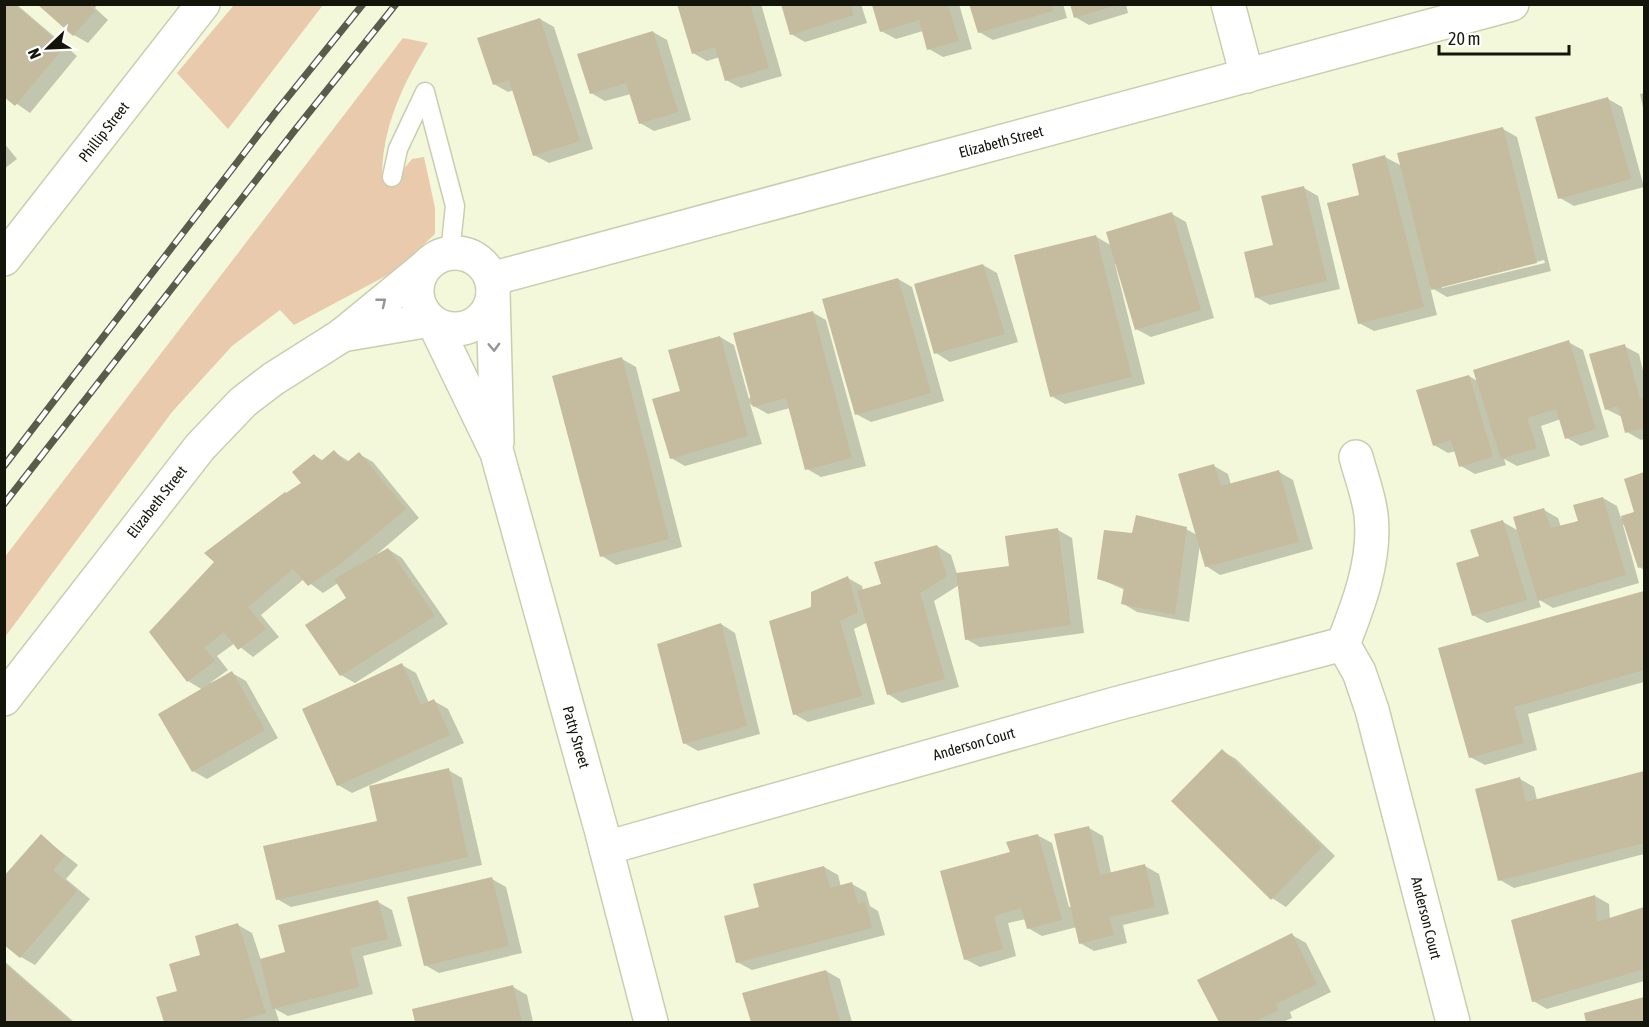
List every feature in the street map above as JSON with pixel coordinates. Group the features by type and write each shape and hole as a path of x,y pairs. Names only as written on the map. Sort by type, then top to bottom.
{"street":[{"name":"Phillip Street","path":"4,259 203,4"},
{"path":"1228,4 1247,75"},
{"name":"Elizabeth Street","path":"492,284 1512,4"},
{"path":"465,254 478,261 492,284 487,310 471,325 449,328 432,321 422,310 417,292 437,260 465,254"},
{"name":"Elizabeth Street","path":"4,699 212,433 243,402 273,379 340,336 437,260"},
{"name":"Patty Street","path":"492,284 497,453"},
{"name":"Elizabeth Street","path":"340,336 432,321"},
{"name":"Patty Street","path":"432,321 497,453 606,848 651,1023"},
{"path":"1343,644 1362,597 1372,527 1371,512 1356,457"},
{"name":"Anderson Court","path":"606,848 1115,704 1343,644 1359,672 1372,710 1453,1023"}],"lane":[{"path":"392,177 398,149 426,92 455,206 437,260"}],"shaded area":[{"path":"234,5 323,5 228,129 177,73"},
{"path":"403,38 428,43 395,108 386,142 382,179 393,185 398,184 402,171 412,159 424,157 435,208 435,234 395,271 294,325 280,310 232,346 172,412 5,637 4,558"}],"building":[{"path":"4,4 14,4 64,47 15,106 4,97"},
{"path":"37,4 88,4 95,11 73,36"},
{"path":"677,4 750,4 769,68 725,81 715,47 692,54"},
{"path":"781,4 850,4 854,15 790,35"},
{"path":"969,4 1052,4 1053,11 978,33"},
{"path":"1070,4 1117,4 1117,5 1074,18"},
{"path":"872,5 948,5 959,41 927,50 919,20 880,32"},
{"path":"540,18 580,141 533,156 509,80 493,85 477,38"},
{"path":"653,31 678,112 639,124 626,83 590,94 577,54"},
{"path":"1608,97 1631,179 1558,199 1535,117"},
{"path":"1503,127 1537,263 1431,290 1397,153"},
{"path":"1385,155 1424,307 1358,324 1327,203 1359,195 1352,164"},
{"path":"1304,186 1327,281 1255,298 1244,252 1273,245 1261,196"},
{"path":"1172,212 1201,310 1135,330 1106,232"},
{"path":"1096,235 1132,377 1050,397 1014,255"},
{"path":"983,264 1005,334 934,354 914,284"},
{"path":"898,278 931,393 855,415 822,299"},
{"path":"813,311 852,458 805,470 786,398 753,407 733,333"},
{"path":"720,336 748,436 670,459 652,399 680,391 668,350"},
{"path":"1569,340 1596,429 1565,439 1556,409 1527,418 1537,448 1501,459 1473,370"},
{"path":"1625,344 1640,399 1644,397 1644,428 1625,433 1618,406 1605,410 1589,354"},
{"path":"622,357 669,539 600,557 552,376"},
{"path":"1469,375 1493,457 1459,467 1451,440 1433,446 1416,390"},
{"path":"334,450 346,463 359,452 406,509 343,562 308,586 293,569 248,607 266,629 238,650 224,632 204,648 215,661 187,682 149,632 214,562 204,553 285,492 301,483 292,472 314,454 321,461"},
{"path":"1214,464 1221,486 1279,470 1299,542 1205,567 1178,474"},
{"path":"1644,472 1644,566 1638,568 1621,516 1634,512 1624,479"},
{"path":"1603,497 1626,575 1538,601 1513,517 1544,508 1551,528 1578,521 1573,505"},
{"path":"1136,515 1187,527 1175,615 1121,604 1124,587 1097,579 1104,530 1132,533"},
{"path":"1503,520 1527,600 1472,616 1456,563 1479,556 1470,530"},
{"path":"1058,528 1071,625 965,640 956,573 1009,566 1005,536"},
{"path":"937,545 947,576 920,593 945,679 887,695 857,591 881,584 874,562"},
{"path":"388,548 435,616 340,676 305,625 346,598 334,579"},
{"path":"848,576 858,612 840,621 862,696 793,715 769,621 811,607 811,592"},
{"path":"1644,591 1644,670 1514,707 1524,743 1469,758 1438,648"},
{"path":"721,623 747,726 683,744 657,644"},
{"path":"402,663 421,705 434,699 450,735 337,786 302,709"},
{"path":"232,671 265,730 192,772 158,714"},
{"path":"1222,749 1322,847 1271,900 1171,801"},
{"path":"449,768 468,857 276,900 263,846 377,821 369,786"},
{"path":"1644,771 1644,843 1498,881 1475,789 1520,777 1526,802"},
{"path":"1089,826 1100,875 1145,864 1155,907 1109,917 1114,935 1079,944 1054,834"},
{"path":"41,834 65,856 53,870 77,891 20,958 4,945 4,876"},
{"path":"1038,834 1062,920 1027,929 1021,908 994,916 1003,949 964,960 940,871 1010,852 1006,842"},
{"path":"824,866 830,888 852,882 858,904 865,901 872,928 736,963 724,916 759,907 753,884"},
{"path":"492,877 509,946 424,966 407,897"},
{"path":"1595,895 1597,922 1644,907 1644,969 1532,1002 1511,920"},
{"path":"378,900 388,939 350,948 359,987 272,1009 260,959 285,952 278,925"},
{"path":"238,923 266,1013 235,1022 164,1022 156,997 177,991 169,964 200,955 195,936"},
{"path":"1292,933 1317,984 1276,1004 1279,1010 1254,1022 1219,1022 1197,980"},
{"path":"4,963 71,1022 4,1022"},
{"path":"826,970 840,1022 751,1022 742,993"},
{"path":"513,985 522,1022 415,1022 412,1009"},
{"path":"1644,997 1644,1022 1586,1022 1584,1013"}],"railway":[{"path":"4,466 275,113 363,4"},
{"path":"4,504 396,4"}]}
